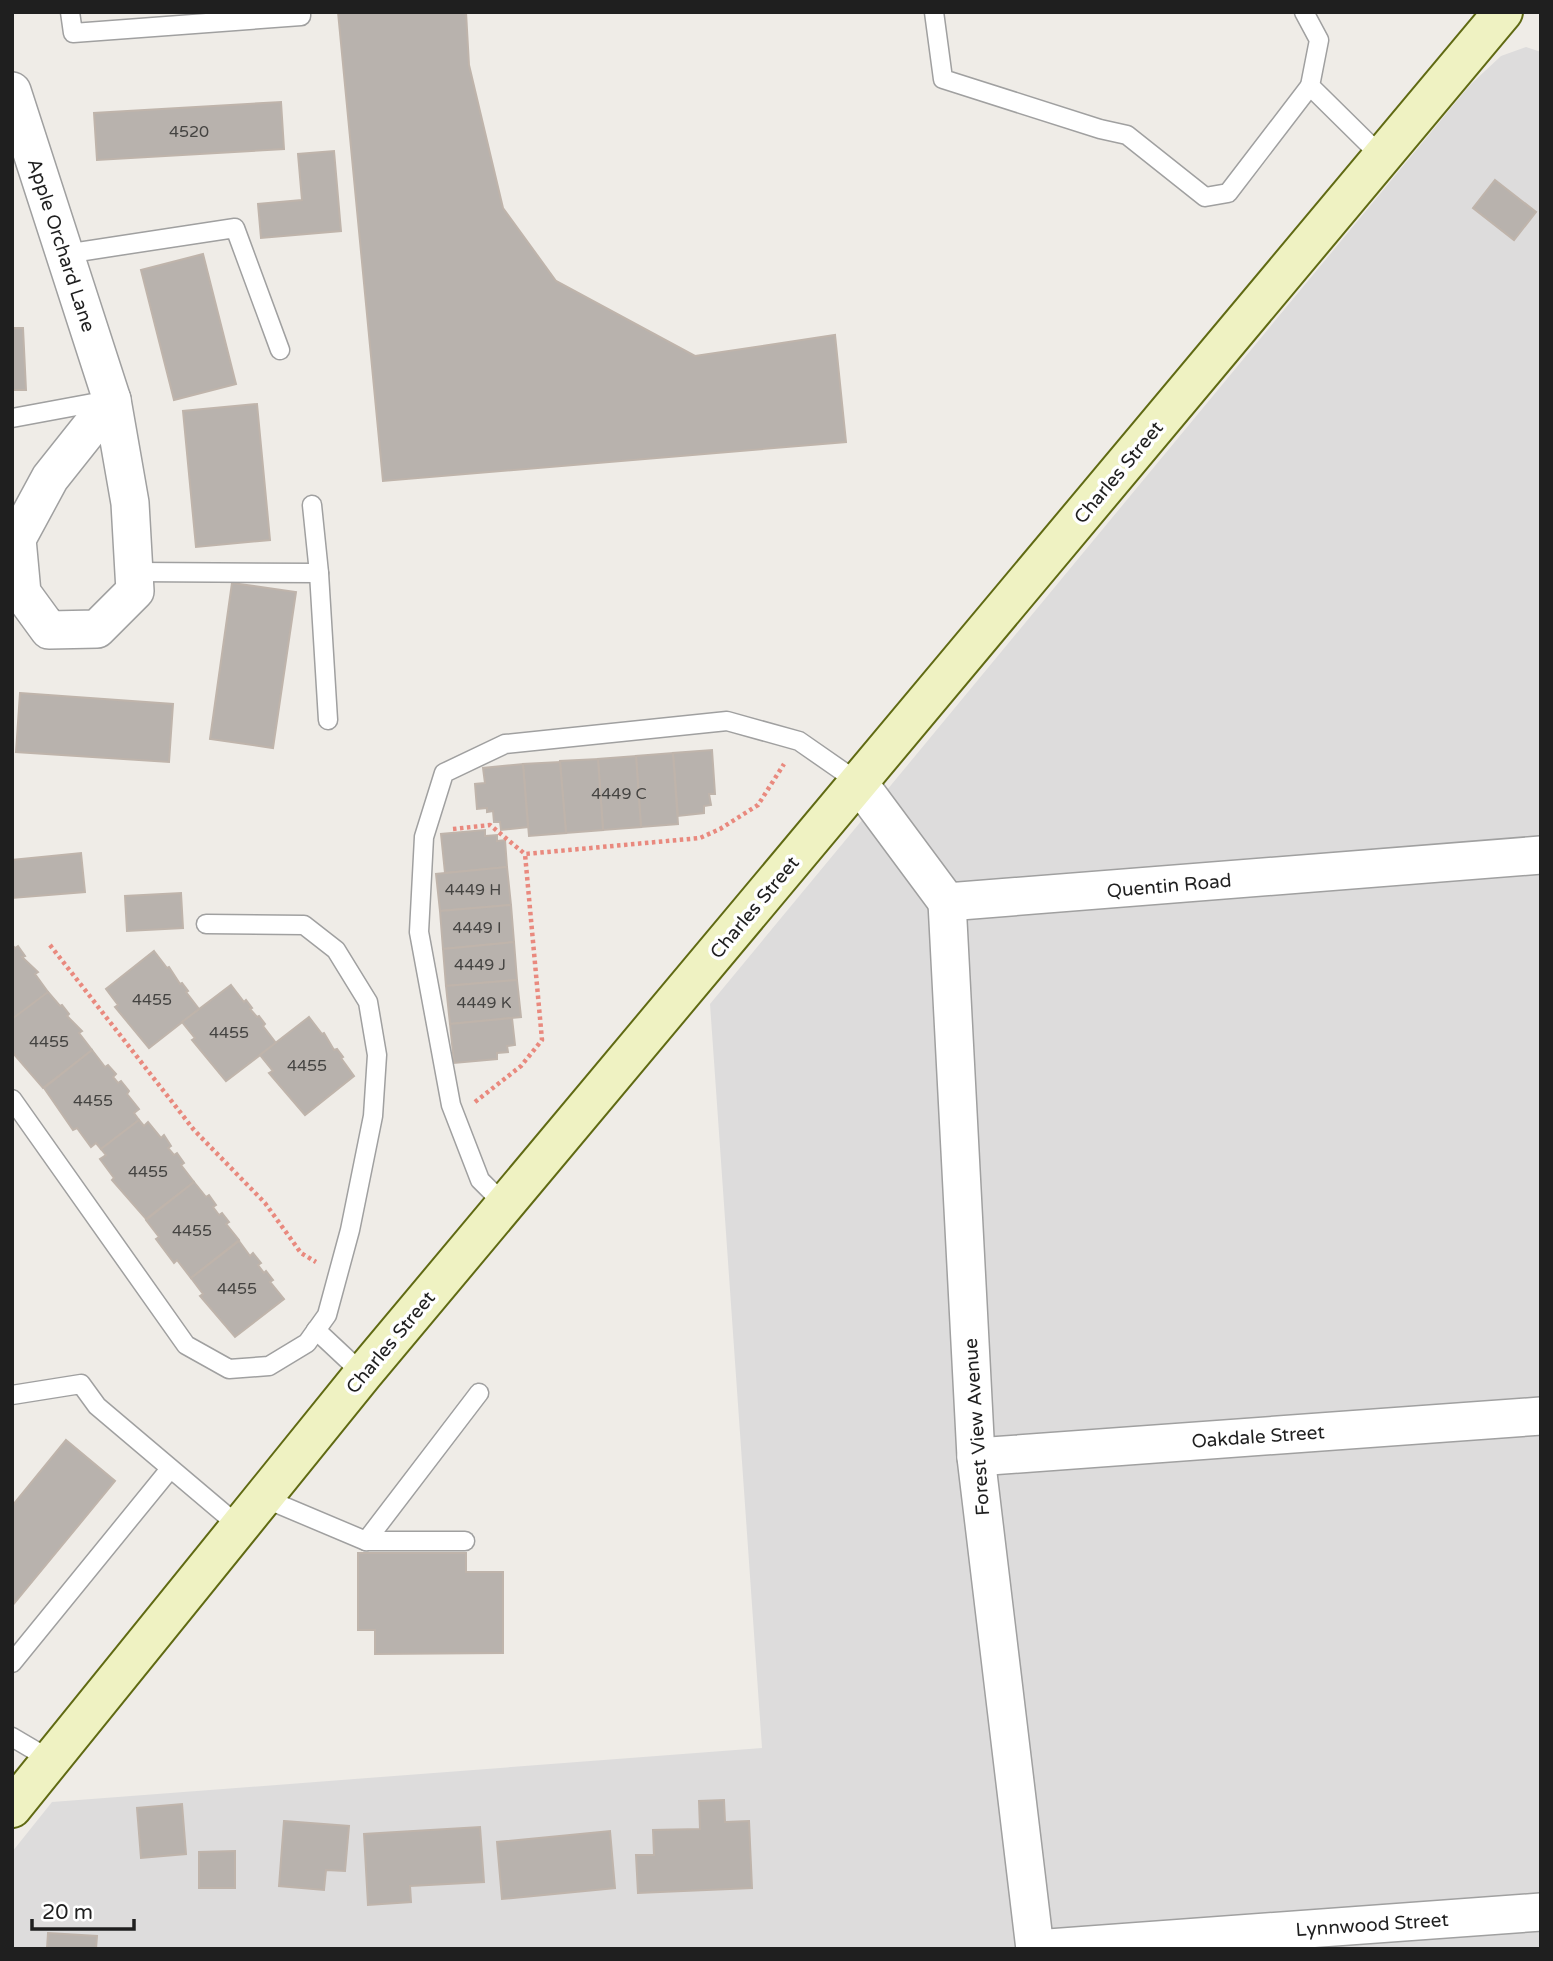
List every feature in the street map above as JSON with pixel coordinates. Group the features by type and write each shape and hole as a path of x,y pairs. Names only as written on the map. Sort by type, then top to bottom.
{"main road":[{"name":"Charles Street","path":"12,1808 363,1374 1503,12"}],"street":[{"name":"Apple Orchard Lane","path":"12,91 22,151 65,254 111,400 130,503 135,591 97,629 49,630 17,602 17,539 50,478 111,400"},
{"path":"859,782 947,902"},
{"name":"Quentin Road","path":"947,902 1541,855"},
{"name":"Forest View Avenue","path":"947,902 976,1457 1035,1949"},
{"name":"Oakdale Street","path":"976,1457 1541,1416"},
{"name":"Lynnwood Street","path":"1035,1949 1541,1912"}],"lane":[{"path":"71,12 73,33 301,16 300,12"},
{"path":"934,12 943,79 1100,130 1127,135 1205,197 1228,193 1310,86 1319,40 1304,12"},
{"path":"1310,86 1382,157"},
{"path":"65,254 235,228 280,350"},
{"path":"12,418 111,400"},
{"path":"312,505 328,720"},
{"path":"134,572 319,573"},
{"path":"505,1205 480,1180 455,1118 419,932 426,831 444,773 505,744 727,721 799,741 859,782"},
{"path":"12,1099 186,1345 229,1369 270,1366 307,1343 327,1315 350,1230 373,1116 377,1055 368,1002 336,950 304,926 206,924"},
{"path":"316,1331 363,1374"},
{"path":"12,1395 82,1384 97,1406 240,1527"},
{"path":"366,1541 479,1394"},
{"path":"12,1663 170,1469"},
{"path":"264,1498 366,1541 465,1541"},
{"path":"12,1737 51,1760"}],"path":[{"path":"426,831 490,825 525,854 700,838 758,805 799,741"},
{"path":"455,1118 521,1066 542,1040 525,854"},
{"path":"50,945 194,1130 265,1203 301,1254 339,1273"}],"shaded area":[{"path":"1526,47 1541,52 1541,1949 12,1949 12,1852 52,1802 762,1748 710,1004 1470,85 1501,56"}],"building":[{"path":"338,12 466,12 469,65 503,208 556,281 695,356 835,335 846,442 383,481"},
{"path":"281,102 284,149 97,160 94,113"},
{"path":"334,151 341,231 261,238 258,204 302,200 298,154"},
{"path":"1495,180 1536,212 1514,240 1473,208"},
{"path":"203,254 236,384 174,400 141,270"},
{"path":"12,328 23,328 26,390 12,390"},
{"path":"257,404 270,540 196,547 183,411"},
{"path":"232,583 296,592 273,748 210,739"},
{"path":"20,693 173,704 169,762 16,752"},
{"path":"712,750 715,794 709,794 711,805 704,806 704,813 678,816 673,753"},
{"path":"673,753 678,824 641,827 636,756"},
{"path":"636,756 641,827 603,830 598,759"},
{"path":"598,759 603,830 566,833 560,761"},
{"path":"560,762 566,833 529,836 523,764"},
{"path":"523,764 528,827 501,830 500,822 494,822 493,811 487,812 487,808 477,809 475,784 485,783 483,768"},
{"path":"485,830 485,836 497,835 497,841 505,840 507,867 445,873 441,834"},
{"path":"81,853 85,892 12,898 12,860"},
{"path":"507,867 511,905 440,911 436,874"},
{"path":"181,893 183,928 127,931 125,896"},
{"path":"511,905 514,942 443,949 440,911"},
{"path":"514,942 517,980 446,986 443,949"},
{"path":"12,945 15,948 18,946 25,956 22,957 38,972 35,974 48,992 12,1020"},
{"path":"154,951 180,984 182,983 199,1009 149,1048 115,1007 118,1005 106,989"},
{"path":"517,980 521,1017 450,1024 446,986"},
{"path":"231,985 244,1002 246,1000 257,1017 259,1016 276,1043 226,1081 192,1040 195,1038 182,1022"},
{"path":"48,992 82,1031 79,1033 92,1050 43,1088 12,1052 12,1019"},
{"path":"309,1017 322,1034 324,1033 334,1050 337,1049 354,1076 305,1115 269,1073 273,1071 260,1055"},
{"path":"512,1018 515,1045 507,1046 508,1052 497,1053 497,1059 454,1063 450,1024"},
{"path":"92,1050 105,1067 108,1065 116,1074 113,1077 118,1083 121,1081 139,1109 134,1113 139,1120 101,1149 96,1143 91,1147 77,1128 73,1130 44,1088"},
{"path":"139,1120 144,1126 148,1122 161,1138 164,1135 171,1146 168,1148 174,1155 177,1153 184,1163 181,1165 194,1182 146,1219 112,1180 114,1178 100,1159 106,1155 101,1149"},
{"path":"194,1182 206,1197 209,1195 216,1205 213,1207 219,1215 222,1213 229,1222 226,1224 239,1240 191,1278 177,1260 174,1263 146,1220"},
{"path":"239,1241 250,1256 253,1253 261,1263 258,1265 273,1280 270,1282 284,1299 235,1337 200,1296 203,1294 191,1278"},
{"path":"66,1440 115,1481 12,1606 12,1506"},
{"path":"358,1553 466,1553 466,1572 503,1572 503,1653 375,1654 375,1630 358,1630"},
{"path":"724,1800 725,1822 749,1821 752,1888 638,1893 636,1855 654,1855 653,1830 700,1829 699,1801"},
{"path":"182,1804 186,1854 141,1858 137,1808"},
{"path":"284,1821 349,1826 345,1871 326,1870 324,1890 279,1886"},
{"path":"480,1827 484,1882 410,1886 411,1902 368,1905 364,1834"},
{"path":"610,1831 615,1888 502,1899 497,1842"},
{"path":"235,1851 235,1888 199,1888 199,1852"},
{"path":"48,1933 97,1936 96,1949 47,1949"}]}
